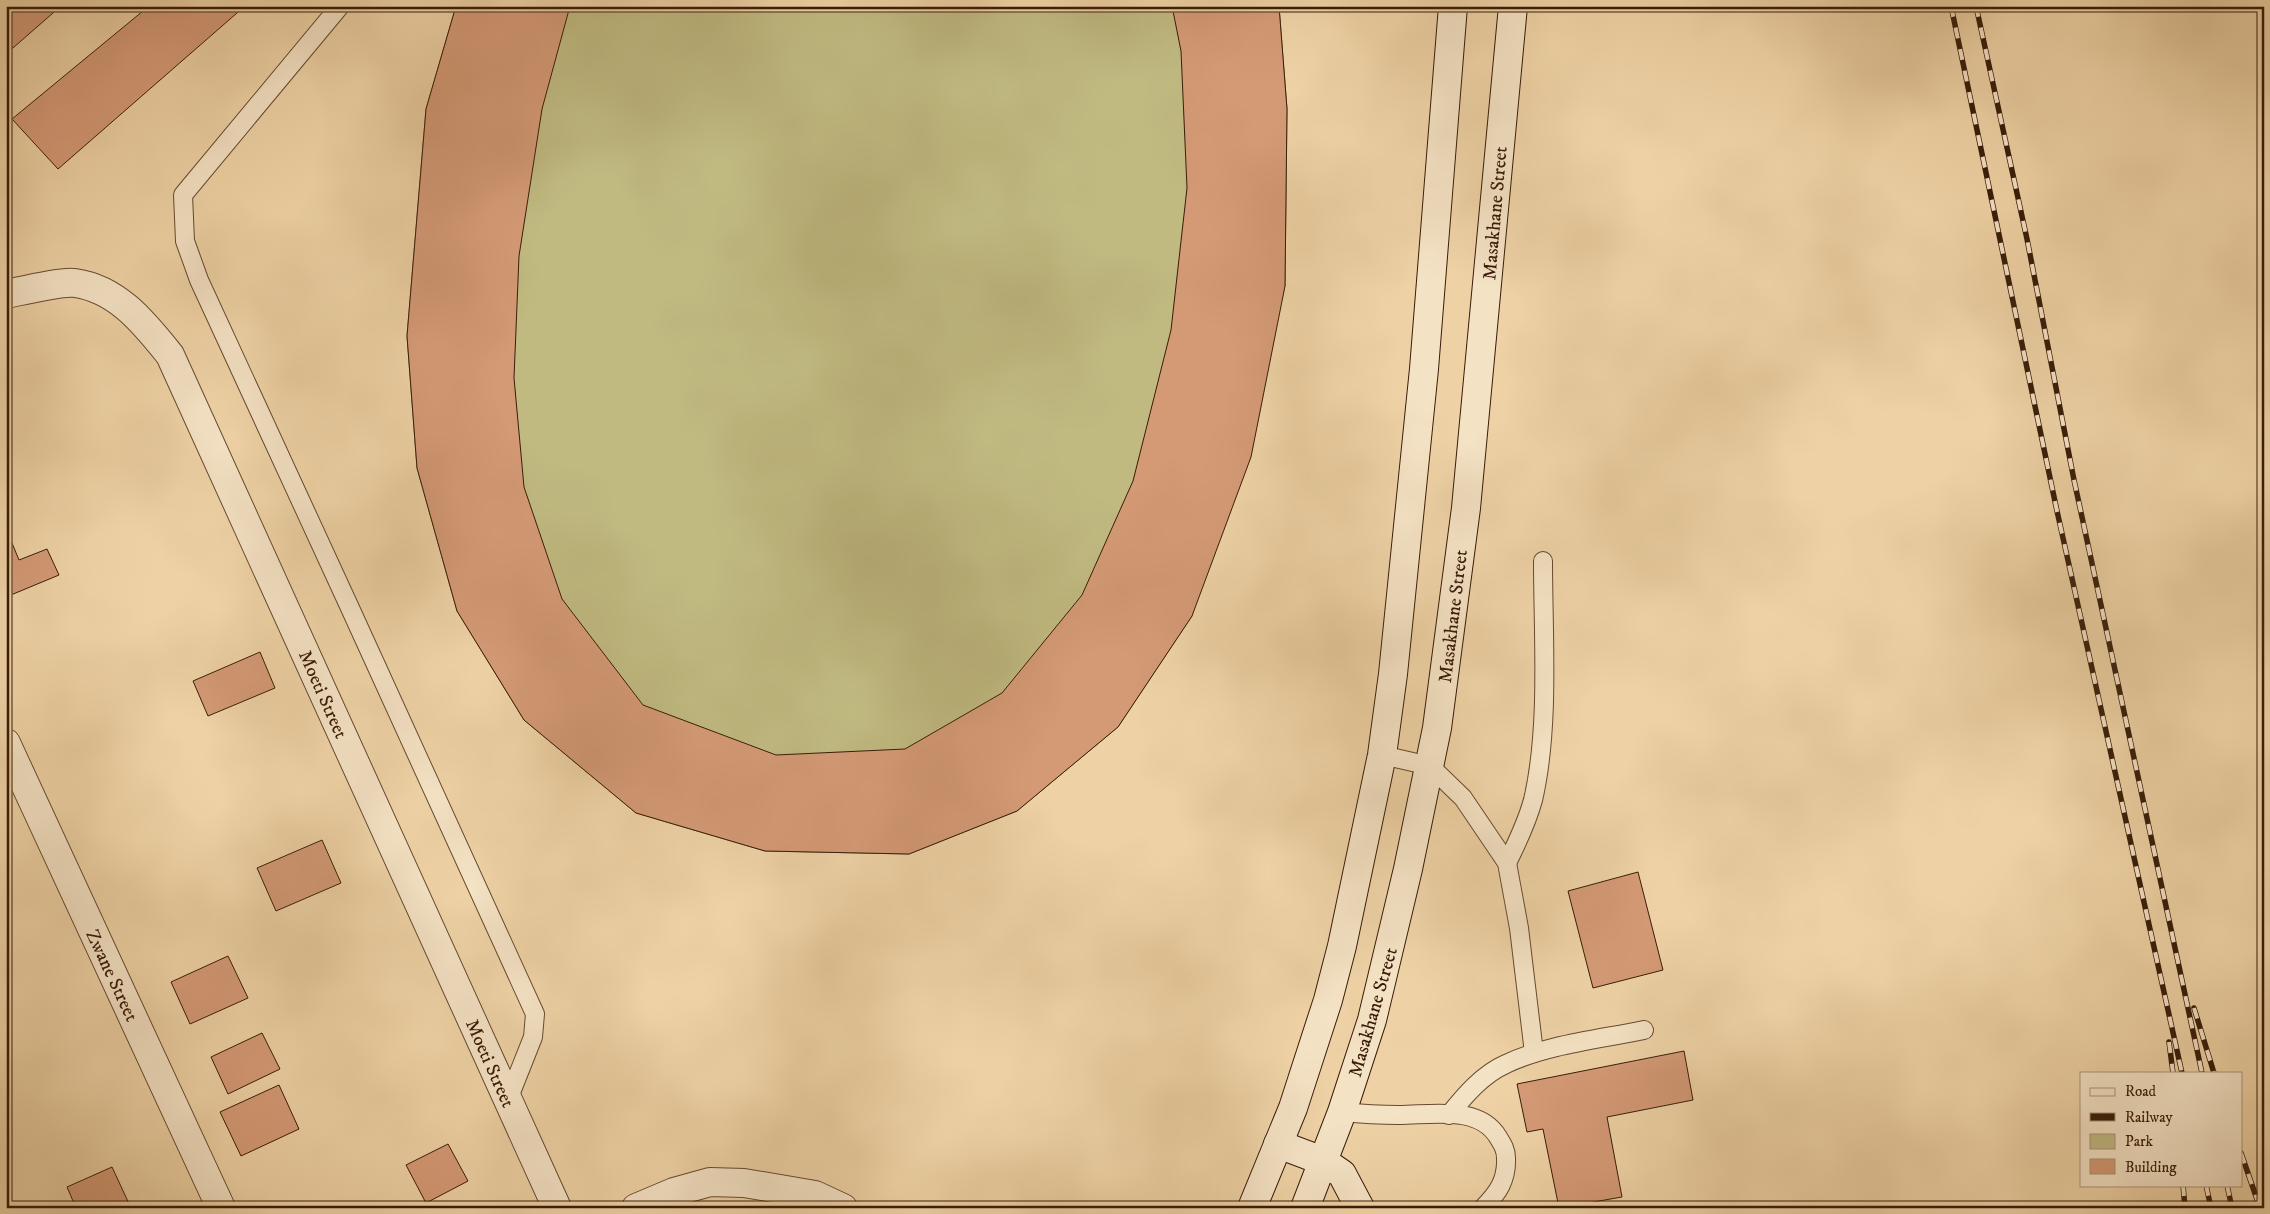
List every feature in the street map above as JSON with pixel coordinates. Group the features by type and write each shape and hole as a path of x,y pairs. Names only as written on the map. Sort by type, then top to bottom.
{"main road":[{"path":"1252,1208 1302,1084 1328,1000 1342,946 1382,755 1393,674 1424,369 1453,6"},
{"name":"Masakhane Street","path":"1304,1208 1342,1112 1372,1020 1391,947 1430,766 1448,656 1466,508 1513,6"},
{"name":"Moeti Street","path":"6,294 74,283 110,295 141,319 170,355 557,1208"},
{"name":"Zwane Street","path":"6,743 221,1208"},
{"path":"1278,1144 1323,1161 1342,1174 1360,1208"},
{"path":"636,1208 674,1192 710,1182 744,1183 815,1195 843,1208"}],"lane":[{"path":"340,6 183,195 186,241 198,280 535,1014 533,1037 508,1100"},
{"path":"1507,863 1527,819 1541,755 1543,714 1543,561"},
{"path":"1382,755 1430,766 1463,798 1507,863 1520,928 1534,1053"},
{"path":"1449,1115 1480,1081 1505,1064 1534,1053 1644,1030"},
{"path":"1342,1112 1375,1115 1470,1116 1481,1121 1496,1134 1506,1150 1504,1182 1483,1208"}],"green space":[{"path":"456,6 1279,6 1287,109 1285,286 1192,616 1118,727 1017,811 909,854 765,851 636,813 524,720 457,611 417,468 407,336 426,109"}],"building":[{"path":"6,6 61,6 6,54"},
{"path":"149,6 245,6 58,169 12,119"},
{"path":"456,6 570,6 542,109 519,256 514,378 524,487 562,599 643,705 776,755 905,749 1002,693 1082,595 1133,481 1171,330 1187,188 1181,51 1172,6 1279,6 1287,109 1285,286 1251,457 1192,616 1118,727 1017,811 909,854 765,851 636,813 524,720 457,611 417,468 407,336 426,109"},
{"path":"12,543 19,560 47,549 59,575 6,597 6,545"},
{"path":"260,652 275,688 208,716 193,681"},
{"path":"322,840 341,883 276,911 257,868"},
{"path":"1638,872 1663,970 1593,988 1568,891"},
{"path":"228,956 248,998 190,1024 171,982"},
{"path":"262,1033 280,1069 228,1094 211,1057"},
{"path":"1684,1051 1693,1100 1607,1117 1622,1197 1559,1208 1543,1129 1527,1132 1517,1084"},
{"path":"279,1085 299,1129 241,1156 220,1112"},
{"path":"448,1144 468,1181 426,1203 406,1165"},
{"path":"112,1167 131,1208 76,1208 67,1187"},
{"path":"342,1204 344,1208 332,1208"}],"railway":[{"path":"1951,6 2057,511 2182,1072"},
{"path":"1976,6 2027,239 2074,480 2202,1072"},
{"path":"2194,1008 2214,1072"},
{"path":"2169,1042 2173,1072"},
{"path":"2242,1156 2260,1208"},
{"path":"2183,1186 2185,1208"},
{"path":"2206,1186 2211,1208"},
{"path":"2227,1186 2232,1208"}]}
